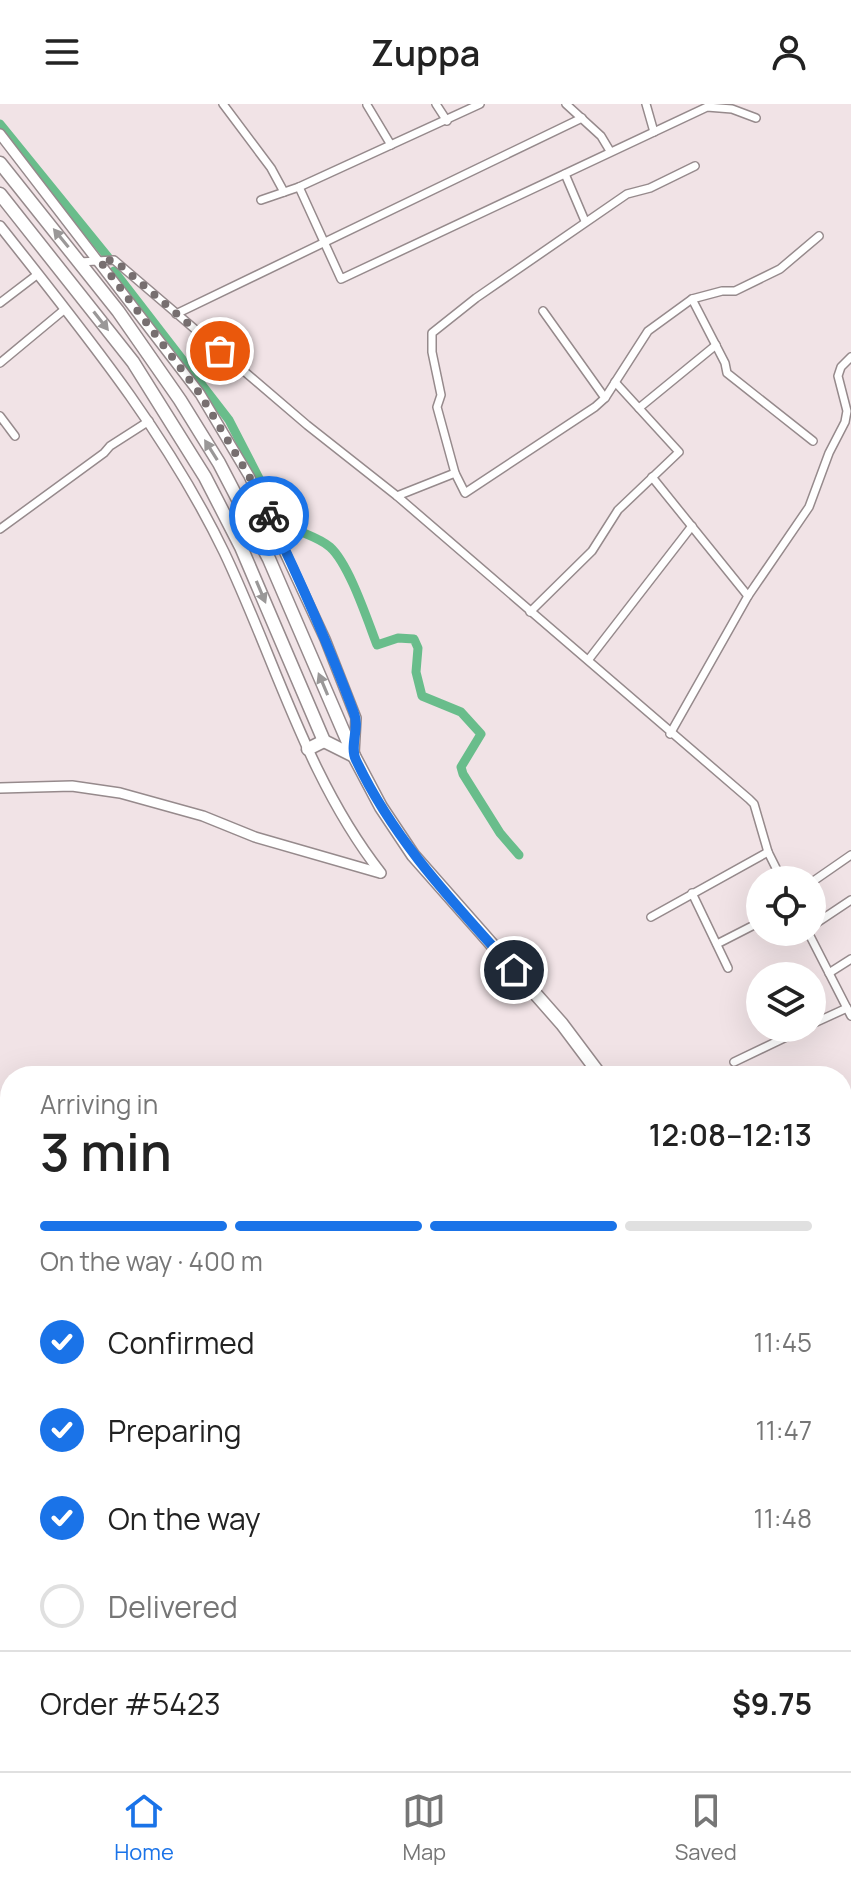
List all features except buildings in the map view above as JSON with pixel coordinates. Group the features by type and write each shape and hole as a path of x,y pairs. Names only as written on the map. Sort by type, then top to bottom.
{"highway":[{"path":"0,163 80,262 171,387 219,463 269,559 354,756 381,807 413,855 562,1024 594,1066"},
{"path":"0,194 133,362 205,477 241,547 324,741 354,756"},
{"path":"308,749 324,741"}],"street":[{"path":"223,104 271,168 284,192"},
{"path":"436,104 447,121"},
{"path":"261,200 299,187 480,104"},
{"path":"566,104 601,136 610,151"},
{"path":"646,104 654,132"},
{"path":"367,105 391,145"},
{"path":"299,187 341,279 706,106 732,106 756,118"},
{"path":"176,314 582,118"},
{"path":"0,134 200,394 249,476 325,639 356,718 354,756"},
{"path":"695,166 650,188 627,194 476,298 432,333 432,352 441,395 437,407 455,473 465,493 605,398 648,331 692,299 746,286 780,269 819,236"},
{"path":"565,174 585,221"},
{"path":"0,226 114,370 168,451 223,550 308,749 338,808 381,873 255,837 203,816 120,793 72,786 0,788"},
{"path":"80,262 114,260 589,659 670,734 754,804 775,866"},
{"path":"0,303 38,274"},
{"path":"692,299 727,373 813,441"},
{"path":"0,363 65,309"},
{"path":"543,311 605,398"},
{"path":"639,408 716,345"},
{"path":"670,734 748,596 809,507 829,453 841,433 847,411 838,376 841,367 851,357"},
{"path":"530,612 592,551 618,510 679,452 615,382"},
{"path":"0,416 15,436"},
{"path":"0,529 110,446 149,421"},
{"path":"397,496 455,473"},
{"path":"652,477 748,596"},
{"path":"589,659 692,526"},
{"path":"651,917 768,852"},
{"path":"826,872 851,855"},
{"path":"692,893 728,968"},
{"path":"826,917 851,900"},
{"path":"717,944 746,929"},
{"path":"815,946 851,1016"},
{"path":"829,973 851,959"},
{"path":"826,1018 847,1008"},
{"path":"734,1062 776,1042"}],"waterway":[{"path":"0,124 108,257"},
{"path":"114,271 229,420 280,519 324,543 337,555 357,593 377,645 398,638 414,639 418,648 416,672 422,696 461,712 481,734 461,767 463,774 500,833 519,855"}],"way so far":[{"path":"220,351 114,260 100,261 200,394 269,516"}],"route":[{"path":"269,516 325,639 356,718 354,756 381,807 413,855 514,970"}]}
